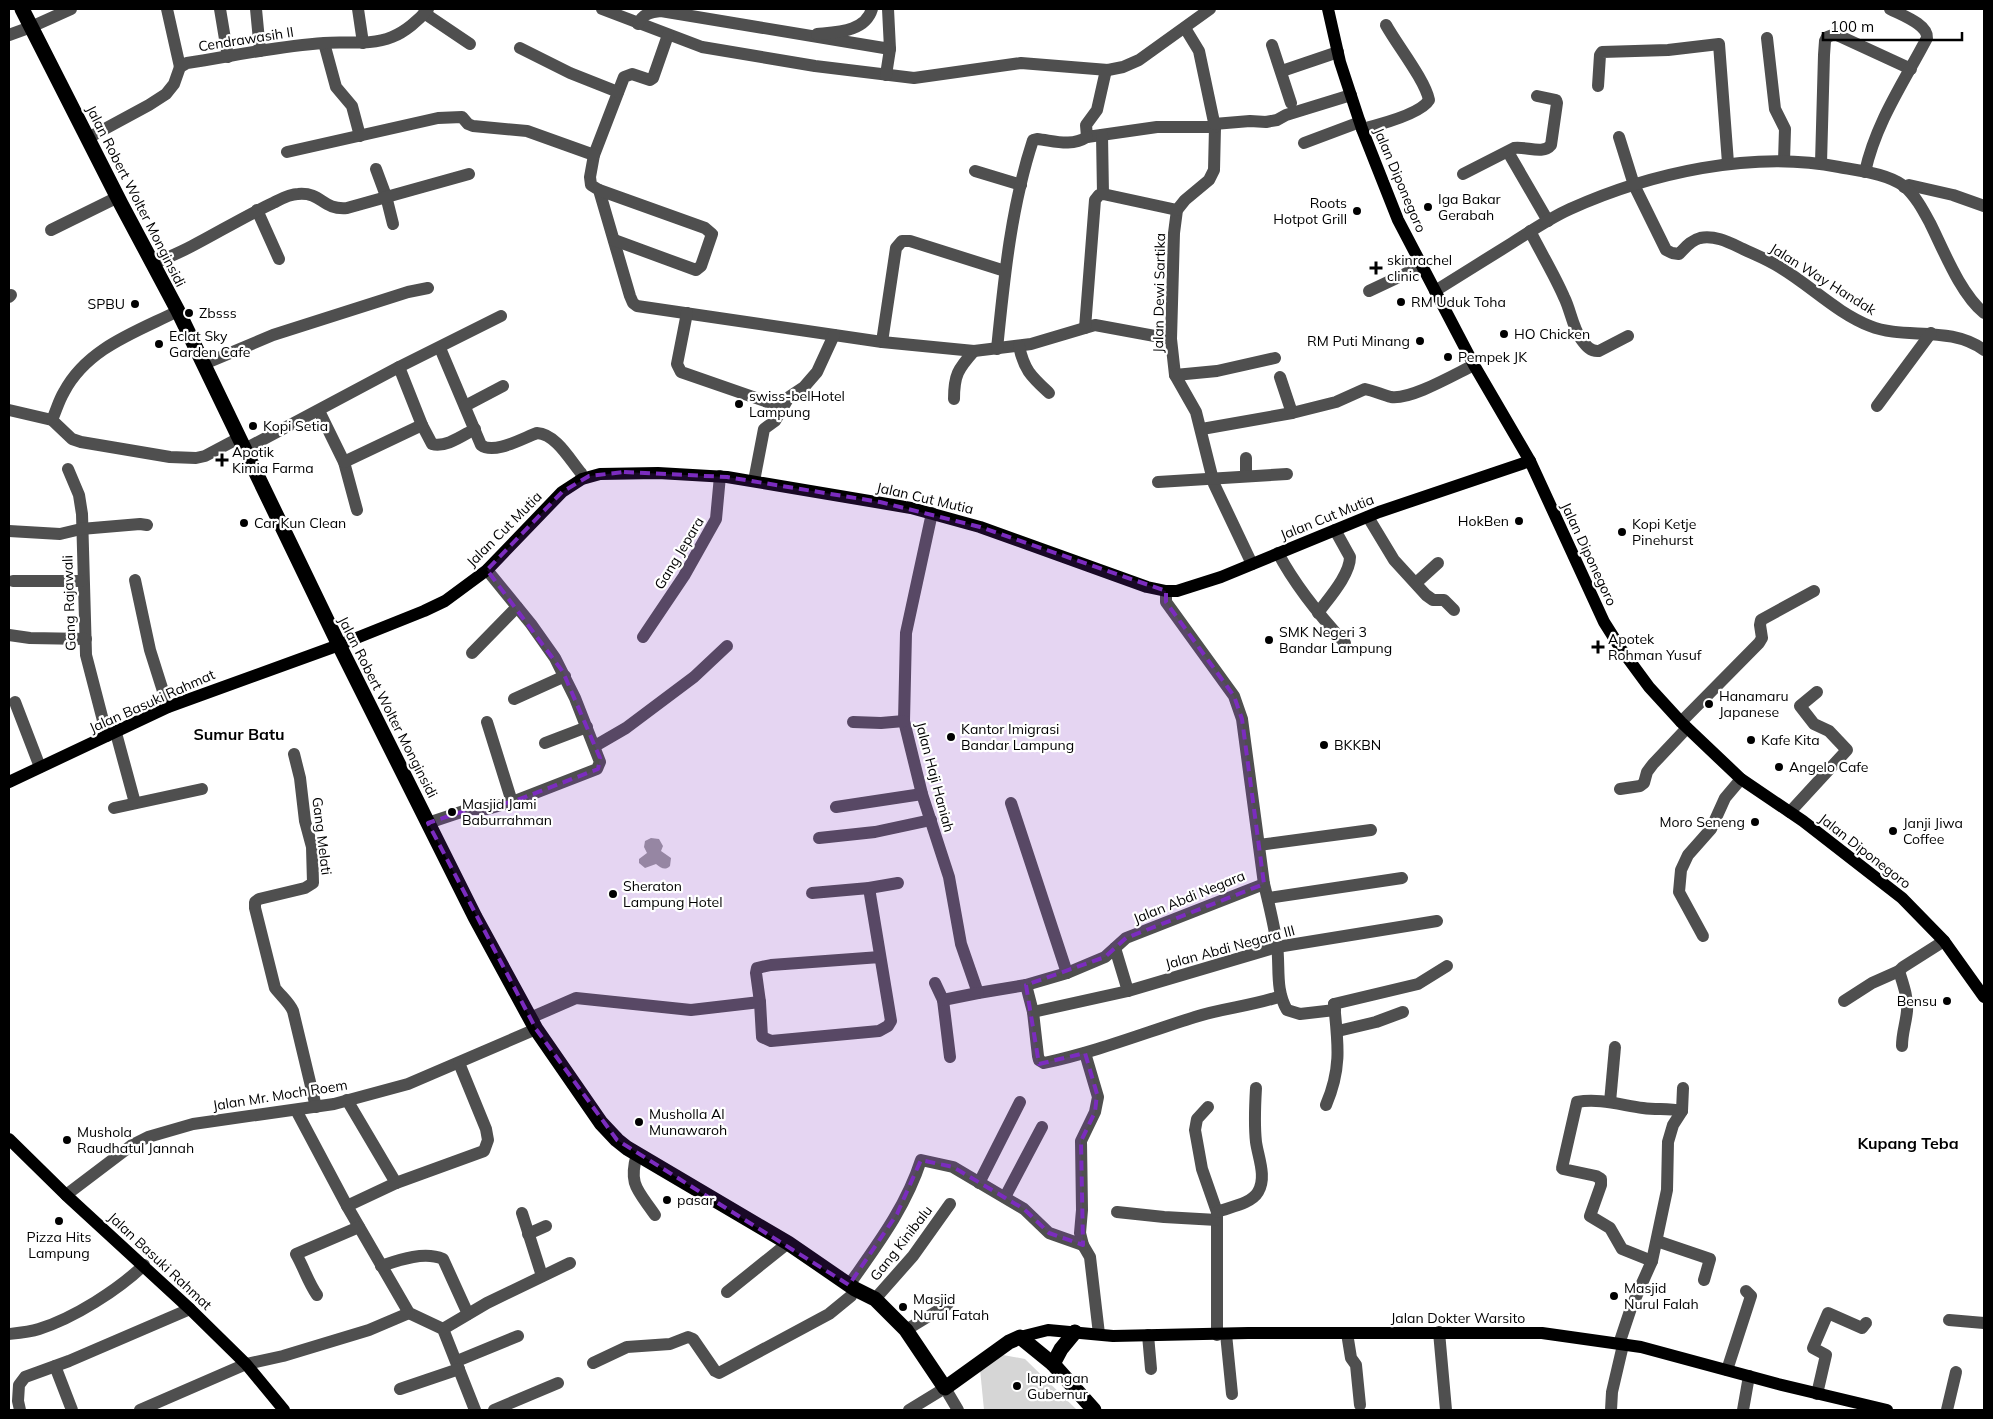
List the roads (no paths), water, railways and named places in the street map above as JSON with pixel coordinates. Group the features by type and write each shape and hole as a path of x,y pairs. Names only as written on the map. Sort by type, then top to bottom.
{"highway":[{"name":"Jalan Robert Wolter Monginsidi","path":"22,9 178,311 338,645 475,917 533,1024 601,1122 617,1140 637,1154 788,1244 852,1287 875,1299 906,1330 945,1388"},
{"path":"1053,1364 1061,1349 1075,1332"},
{"path":"945,1388 1009,1342 1020,1337 1053,1364 1094,1410"}],"main road":[{"name":"Jalan Diponegoro","path":"1328,9 1338,52 1361,126 1398,220 1474,365 1530,461 1604,622 1649,687 1684,725 1742,779 1790,812 1902,898 1944,941 1984,997"},
{"name":"Jalan Cut Mutia","path":"338,645 424,611 445,600 487,570 562,492 582,479 600,474 624,472 720,476 880,502 932,513 997,532 1147,587 1177,591 1212,580 1368,516 1530,461"},
{"name":"Jalan Basuki Rahmat","path":"9,782 168,707 338,645"},
{"name":"Jalan Basuki Rahmat","path":"9,1139 66,1195 144,1265 246,1364 284,1410"},
{"name":"Jalan Dokter Warsito","path":"1020,1337 1048,1330 1113,1336 1248,1333 1542,1333 1641,1347 1817,1394 1887,1410"}],"street":[{"path":"9,35 70,9"},
{"path":"88,138 149,105 166,94 174,84 180,67 167,9"},
{"path":"220,9 228,57"},
{"path":"256,9 260,50"},
{"path":"358,9 364,43"},
{"path":"602,9 702,47 914,78 1021,63 1106,70 1123,67 1139,60 1210,9"},
{"path":"797,35 842,32 856,28 870,15 872,9"},
{"path":"886,74 890,49 888,9"},
{"path":"1865,172 1873,140 1928,34 1923,27 1897,10"},
{"path":"426,11 470,44"},
{"name":"Cendrawasih II","path":"180,67 187,63 260,50 324,43 364,43 392,37 406,29 426,11"},
{"path":"638,24 641,18 651,12 661,11 890,49"},
{"path":"1304,143 1361,126 1390,122 1425,105 1429,100 1408,59 1386,25"},
{"path":"1085,328 1095,200 1099,195 1103,194 1177,210 1185,200 1209,180 1214,170 1214,125 1199,51 1186,28"},
{"path":"1821,164 1824,42 1827,37 1835,34 1911,69"},
{"path":"614,240 696,270 701,266 712,234 705,228 599,190 591,185 590,181 594,155 624,77 632,74 650,80 653,78 668,35"},
{"path":"1767,38 1775,109 1785,129 1784,161"},
{"path":"324,43 336,87 352,106 360,136"},
{"path":"1598,86 1600,55 1602,52 1668,50 1719,44 1728,163"},
{"path":"1272,45 1291,103"},
{"path":"520,48 570,73 618,92"},
{"path":"1282,71 1338,52"},
{"path":"1087,138 1086,125 1098,110 1106,70"},
{"path":"997,349 1005,271 1021,185 1035,139 1070,144 1087,138 1175,126 1277,120 1286,115 1351,95"},
{"path":"1463,174 1522,147 1544,150 1551,145 1556,100 1537,96"},
{"path":"287,152 438,118 462,117 472,126 527,131 594,155"},
{"path":"1102,136 1103,194"},
{"path":"1619,137 1634,186"},
{"path":"1508,152 1548,221"},
{"path":"1435,291 1570,209 1634,186 1728,163 1784,161 1821,164 1865,172 1892,180 1904,186 1922,208 1965,290 1984,313"},
{"path":"376,169 386,196 393,224"},
{"path":"975,171 1021,185"},
{"path":"153,264 286,196 300,193 317,196 329,207 339,208 469,174"},
{"path":"1904,186 1909,185 1953,195 1984,206"},
{"name":"Jalan Way Handak","path":"1634,186 1666,250 1672,253 1679,254 1691,242 1699,238 1712,237 1780,267 1856,319 1871,327 1895,331 1931,333 1956,338 1984,350"},
{"path":"599,190 633,303 637,306 882,342 974,351 1031,344 1095,325 1171,338"},
{"path":"52,230 118,197"},
{"path":"258,210 279,259"},
{"name":"Jalan Dewi Sartika","path":"1177,210 1174,233 1171,338 1175,375 1196,412 1202,429 1214,484 1252,564"},
{"path":"1530,232 1565,298 1572,322 1587,347 1595,352 1600,352 1628,336"},
{"path":"882,342 896,248 902,241 910,241 1005,271"},
{"path":"1369,291 1422,266"},
{"path":"204,364 273,335 408,292 428,288"},
{"path":"52,420 63,393 74,375 91,357 112,344 178,311"},
{"path":"687,313 677,364 681,372 782,407"},
{"path":"9,410 52,420 72,439 170,457 196,458 242,443 319,411 502,316"},
{"path":"1877,406 1931,333"},
{"path":"754,481 764,429 776,421 789,397 804,387 817,372 834,334"},
{"path":"1019,346 1023,362 1029,374 1049,393"},
{"path":"440,348 481,445 490,449 537,433 543,434 557,444 581,473 582,479"},
{"path":"954,399 955,379 963,364 974,351"},
{"path":"1175,375 1217,371 1275,358"},
{"path":"1202,429 1292,413 1336,402 1365,389 1392,397 1399,396 1421,390 1474,365"},
{"path":"399,368 422,425 432,444 437,446 475,429"},
{"path":"1280,377 1292,413"},
{"path":"466,406 504,386"},
{"path":"319,411 344,462 358,510"},
{"path":"344,462 422,425"},
{"path":"1246,458 1246,476"},
{"name":"Gang Rajawali","path":"68,469 79,495 82,514 82,581 86,655 135,803"},
{"path":"1158,482 1212,477 1287,474"},
{"name":"Gang Jepara","path":"643,637 688,570 699,546 716,519 720,476"},
{"name":"Jalan Haji Haniah","path":"932,513 906,633 904,721 922,794 949,878 962,944 976,989"},
{"path":"1368,516 1394,560 1433,600 1444,600 1454,610"},
{"path":"9,531 60,534 81,529 146,525"},
{"path":"1318,613 1347,571 1350,562 1350,557 1335,530"},
{"path":"1278,552 1292,579 1345,644"},
{"path":"1416,583 1438,564"},
{"path":"428,822 470,809 487,809 512,802 597,769 600,762 565,676 555,658 487,570"},
{"path":"134,580 150,650 168,707"},
{"path":"12,581 82,581"},
{"name":"Jalan Abdi Negara","path":"943,1000 976,989 1026,985 1067,973 1105,957 1126,938 1264,884 1242,719 1237,704 1234,696 1166,602 1166,591"},
{"path":"1620,789 1640,786 1644,783 1647,772 1684,725 1758,644 1762,638 1761,620 1814,591"},
{"path":"472,653 517,607"},
{"path":"9,635 30,638 86,639"},
{"path":"595,746 626,728 694,676 727,646"},
{"path":"514,699 565,676"},
{"path":"1790,812 1848,750 1829,731 1814,724 1800,706 1817,692"},
{"path":"15,702 40,767"},
{"path":"853,722 881,723 904,721"},
{"path":"487,722 512,802"},
{"path":"545,743 587,727"},
{"name":"Gang Melati","path":"294,754 300,778 305,821 312,848 313,883 305,888 259,899 255,902 255,908 275,988 282,998 290,1004 293,1011 316,1107"},
{"path":"1704,936 1679,892 1681,870 1688,855 1711,829 1725,798 1742,779"},
{"path":"114,808 202,789"},
{"path":"836,807 922,794"},
{"path":"1011,804 1067,973"},
{"path":"819,838 875,832 931,820"},
{"path":"1259,845 1371,830"},
{"path":"1268,898 1402,878"},
{"path":"812,893 870,888 898,883"},
{"path":"1264,884 1277,947 1277,983 1286,1010 1291,1013 1418,984 1447,966"},
{"path":"870,888 891,1021 888,1026 879,1030 771,1041 762,1037 756,973 760,966 880,958"},
{"name":"Jalan Abdi Negara III","path":"1033,1012 1128,991 1277,947 1437,921"},
{"path":"1844,1001 1872,983 1900,971 1903,967 1944,941"},
{"path":"1115,948 1128,991"},
{"path":"1900,971 1907,1005 1902,1033 1902,1046"},
{"path":"935,983 943,1000 950,1057"},
{"path":"1026,985 1033,1012 1038,1056 1041,1062 1044,1063 1085,1053 1201,1015 1267,1001 1281,996"},
{"name":"Jalan Mr. Moch Roem","path":"66,1195 132,1145 148,1137 193,1124 316,1107 408,1084 459,1064 533,1024 576,998 691,1010 760,1002"},
{"path":"1326,1106 1335,1085 1337,1072 1338,1031 1335,1004"},
{"path":"1338,1031 1376,1022 1404,1012"},
{"path":"1610,1102 1615,1047"},
{"path":"1085,1053 1098,1097 1095,1112 1081,1141 1082,1210 1080,1233 1082,1245 1090,1256 1099,1334"},
{"path":"347,1206 396,1183 484,1151 488,1140 486,1129 459,1064"},
{"path":"1117,1212 1144,1216 1217,1216 1251,1200 1258,1192 1262,1173 1255,1128 1256,1088"},
{"path":"1611,1410 1612,1392 1621,1345 1631,1308 1652,1261 1657,1241 1666,1190 1668,1142 1673,1125 1682,1111 1683,1088"},
{"path":"348,1100 396,1183"},
{"path":"980,1183 1020,1102"},
{"path":"1652,1261 1622,1248 1610,1228 1590,1216 1601,1185 1601,1178 1563,1170 1562,1168 1576,1102 1610,1102 1682,1111"},
{"path":"1208,1107 1197,1119 1195,1130 1202,1169 1217,1216 1221,1334 1232,1394"},
{"path":"296,1110 347,1206 409,1313 443,1329 476,1410"},
{"path":"1005,1197 1042,1127"},
{"path":"637,1154 632,1179 655,1215"},
{"path":"593,1363 627,1348 670,1344 688,1337 692,1339 715,1371 719,1373 829,1314 851,1296 852,1287 897,1214 914,1182 921,1160 953,1167 1024,1210 1049,1233 1082,1245"},
{"name":"Gang Kinibalu","path":"875,1299 913,1256 950,1204"},
{"path":"522,1213 542,1276"},
{"path":"528,1234 546,1226"},
{"path":"317,1295 307,1282 306,1274 296,1254 359,1227"},
{"path":"1657,1241 1710,1259 1704,1280"},
{"path":"727,1292 788,1244"},
{"path":"381,1266 402,1259 436,1256 443,1258 468,1314"},
{"path":"443,1329 468,1314 570,1263"},
{"path":"9,1334 38,1330 57,1322 106,1296 144,1265"},
{"path":"1727,1370 1751,1296 1746,1291"},
{"path":"906,1330 949,1302"},
{"path":"20,1410 18,1401 19,1385 23,1378 190,1309"},
{"path":"140,1410 246,1364 283,1356 369,1330 409,1313"},
{"path":"1817,1394 1826,1355 1813,1348 1828,1313 1862,1328 1866,1323"},
{"path":"1949,1320 1984,1323"},
{"path":"1439,1332 1446,1410"},
{"path":"1347,1333 1351,1358 1356,1365 1360,1405"},
{"path":"1148,1335 1151,1369"},
{"path":"400,1389 458,1365 518,1336"},
{"path":"55,1366 72,1410"},
{"path":"1947,1410 1956,1372"},
{"path":"1743,1410 1749,1376"},
{"path":"494,1410 558,1383"},
{"path":"909,1410 945,1388 958,1410"}],"place":[{"name":"Iga Bakar Gerabah","path":"1428,207"},
{"name":"Roots Hotpot Grill","path":"1357,211"},
{"name":"skinrachel clinic","path":"1376,268"},
{"name":"RM Uduk Toha","path":"1401,302"},
{"name":"SPBU","path":"135,304"},
{"name":"Zbsss","path":"189,313"},
{"name":"HO Chicken","path":"1504,334"},
{"name":"RM Puti Minang","path":"1420,341"},
{"name":"Eclat Sky Garden Cafe","path":"159,344"},
{"name":"Pempek JK","path":"1448,357"},
{"name":"swiss-belHotel Lampung","path":"739,404"},
{"name":"Kopi Setia","path":"253,426"},
{"name":"Apotik Kimia Farma","path":"222,460"},
{"name":"HokBen","path":"1519,521"},
{"name":"Car Kun Clean","path":"244,523"},
{"name":"Kopi Ketje Pinehurst","path":"1622,532"},
{"name":"SMK Negeri 3 Bandar Lampung","path":"1269,640"},
{"name":"Apotek Rohman Yusuf","path":"1598,647"},
{"name":"Hanamaru Japanese","path":"1709,704"},
{"name":"Kantor Imigrasi Bandar Lampung","path":"951,737"},
{"name":"Kafe Kita","path":"1751,740"},
{"name":"BKKBN","path":"1324,745"},
{"name":"Angelo Cafe","path":"1779,767"},
{"name":"Masjid Jami Baburrahman","path":"452,812"},
{"name":"Moro Seneng","path":"1755,822"},
{"name":"Janji Jiwa Coffee","path":"1893,831"},
{"name":"Sheraton Lampung Hotel","path":"613,894"},
{"name":"Bensu","path":"1947,1001"},
{"name":"Musholla Al Munawaroh","path":"639,1122"},
{"name":"Mushola Raudhatul Jannah","path":"67,1140"},
{"name":"pasar","path":"667,1200"},
{"name":"Pizza Hits Lampung","path":"59,1221"},
{"name":"Masjid Nurul Falah","path":"1614,1296"},
{"name":"Masjid Nurul Fatah","path":"903,1307"},
{"name":"lapangan Gubernur","path":"1017,1386"}],"district":[{"name":"Sumur Batu","path":"239,734"},
{"name":"Kupang Teba","path":"1908,1143"}]}
